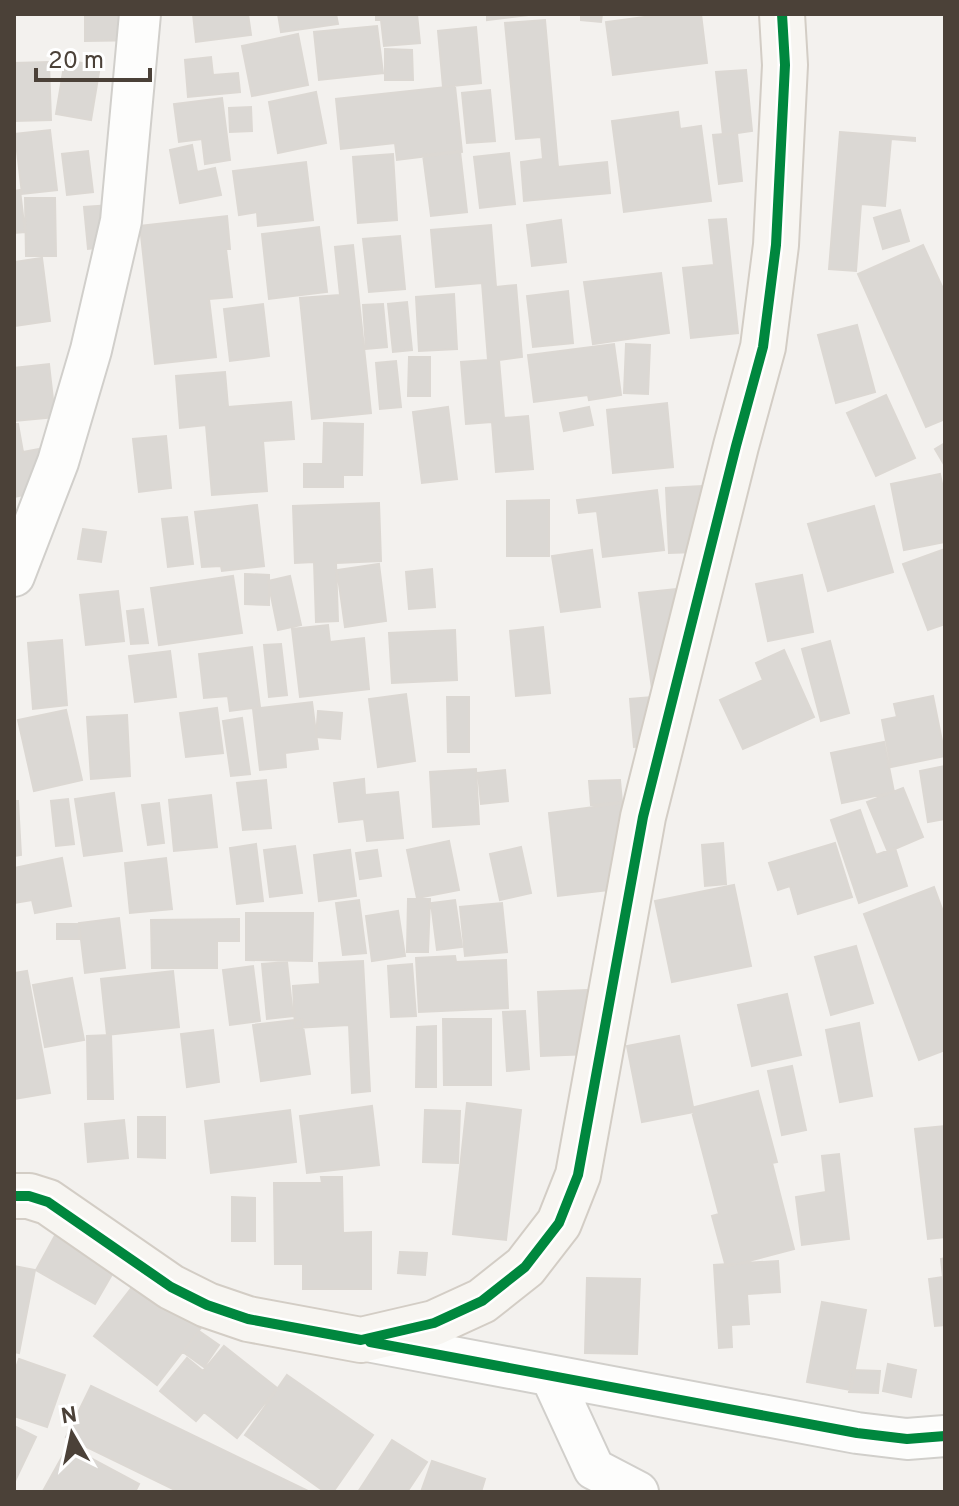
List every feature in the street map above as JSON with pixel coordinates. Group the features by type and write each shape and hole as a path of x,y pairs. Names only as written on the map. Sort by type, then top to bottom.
{"street":[{"path":"14,576 58,462 87,364 121,221 140,14"},
{"path":"361,1340 434,1323 482,1301 525,1267 559,1223 578,1175 643,817 763,347 776,245 785,65 782,14"},
{"path":"14,1196 29,1196 48,1202 171,1287 207,1305 248,1319 857,1433 907,1439 945,1436"},
{"path":"551,1376 594,1469 638,1492"}],"building":[{"path":"85,14 146,14 147,40 85,41"},
{"path":"193,14 248,14 251,35 196,42"},
{"path":"278,14 336,14 338,24 281,32"},
{"path":"376,14 417,14 420,43 384,46 381,20 376,20"},
{"path":"487,14 537,14 487,20"},
{"path":"581,14 602,14 601,22 581,20"},
{"path":"667,14 701,14 707,63 613,75 606,22"},
{"path":"545,20 558,167 607,162 610,193 524,201 521,162 543,159 541,137 516,139 505,23"},
{"path":"377,26 383,73 319,80 314,32"},
{"path":"476,27 481,83 443,87 438,31"},
{"path":"298,34 308,85 252,96 242,46"},
{"path":"385,49 412,50 413,80 385,80"},
{"path":"211,57 213,75 238,73 240,92 188,97 185,60"},
{"path":"65,60 100,66 91,120 56,114"},
{"path":"49,62 51,120 14,121 14,63"},
{"path":"746,70 752,131 723,135 716,72"},
{"path":"455,86 462,152 397,160 395,143 341,149 336,99"},
{"path":"490,90 495,141 467,143 462,93"},
{"path":"316,92 326,143 278,153 269,102"},
{"path":"222,98 230,160 205,164 202,139 179,142 174,104"},
{"path":"251,107 252,131 230,132 229,108"},
{"path":"678,112 680,129 701,126 711,201 624,212 612,121"},
{"path":"50,130 57,190 22,194 15,134"},
{"path":"840,132 915,138 915,141 891,139 885,206 861,204 856,271 829,269"},
{"path":"737,133 742,181 719,184 713,135"},
{"path":"192,145 197,172 215,168 221,195 180,203 170,150"},
{"path":"88,151 93,192 67,195 62,154"},
{"path":"460,151 467,212 431,216 423,155"},
{"path":"509,153 515,204 480,208 474,157"},
{"path":"393,154 397,220 358,223 353,157"},
{"path":"306,162 313,220 258,226 257,212 239,215 233,171"},
{"path":"20,190 25,232 14,233 14,191"},
{"path":"25,198 55,198 56,256 26,256"},
{"path":"111,205 115,246 88,249 84,207"},
{"path":"900,210 909,241 883,249 874,218"},
{"path":"227,216 230,249 226,249 232,297 209,299 216,357 155,364 140,226"},
{"path":"726,219 738,333 691,338 683,268 714,265 709,220"},
{"path":"561,220 566,262 532,266 527,225"},
{"path":"491,225 496,287 516,285 522,357 499,360 504,418 528,416 533,469 496,472 492,422 466,424 461,362 488,360 482,283 436,287 431,230"},
{"path":"319,227 327,292 269,299 262,234"},
{"path":"400,236 405,289 369,292 363,239"},
{"path":"353,245 371,413 312,419 300,298 340,295 335,247"},
{"path":"923,245 945,293 945,419 926,427 858,274"},
{"path":"42,258 50,321 14,326 14,262"},
{"path":"661,273 669,333 593,344 584,282"},
{"path":"568,291 573,343 533,347 527,296"},
{"path":"454,294 457,349 419,351 416,297"},
{"path":"407,302 412,350 393,352 388,304"},
{"path":"263,304 269,356 230,361 224,309"},
{"path":"383,304 387,347 366,349 363,305"},
{"path":"857,325 875,392 836,403 818,335"},
{"path":"614,344 621,395 589,400 588,395 534,402 528,355"},
{"path":"626,344 650,345 648,394 624,393"},
{"path":"409,357 430,357 430,396 408,396"},
{"path":"396,361 401,407 380,409 376,363"},
{"path":"49,364 55,417 15,421 14,368"},
{"path":"225,372 228,407 291,402 294,439 263,441 267,491 212,495 206,425 180,428 176,376"},
{"path":"886,395 915,458 876,476 847,413"},
{"path":"667,403 673,467 613,473 607,410"},
{"path":"448,407 457,479 422,483 413,412"},
{"path":"589,407 593,425 564,431 560,413"},
{"path":"324,423 363,424 362,475 343,475 343,487 304,487 304,464 323,464"},
{"path":"14,424 18,424 23,452 50,447 58,488 14,497"},
{"path":"166,436 171,488 139,492 133,439"},
{"path":"945,443 945,466 935,449"},
{"path":"940,474 945,498 945,542 904,550 891,484"},
{"path":"721,485 724,551 669,553 666,488"},
{"path":"657,490 664,550 603,557 597,511 579,513 577,500"},
{"path":"549,500 549,556 507,556 507,501"},
{"path":"379,503 381,561 336,563 338,621 316,622 314,562 295,563 293,506"},
{"path":"257,505 264,566 222,571 221,566 202,567 195,512"},
{"path":"874,506 893,572 828,591 808,524"},
{"path":"187,517 193,564 168,567 162,519"},
{"path":"83,529 106,532 101,562 78,559"},
{"path":"945,549 945,624 928,630 903,564"},
{"path":"592,550 600,607 561,612 552,556"},
{"path":"379,564 386,621 345,627 337,570"},
{"path":"432,569 435,607 409,609 406,572"},
{"path":"245,574 269,575 269,605 245,604"},
{"path":"802,575 813,632 768,641 756,584"},
{"path":"233,576 242,633 159,645 151,588"},
{"path":"290,576 301,625 278,630 268,581"},
{"path":"678,589 653,696 639,593"},
{"path":"118,591 124,641 86,645 80,595"},
{"path":"143,609 148,643 131,644 127,611"},
{"path":"328,625 330,642 364,638 369,689 300,697 292,629"},
{"path":"543,627 550,693 516,696 510,631"},
{"path":"455,630 457,680 392,683 389,633"},
{"path":"62,640 67,705 33,709 28,643"},
{"path":"830,641 849,713 821,721 802,649"},
{"path":"281,644 287,695 269,697 264,645"},
{"path":"252,647 260,707 230,711 228,696 204,698 199,654"},
{"path":"784,650 814,717 743,749 720,700 763,680 756,663"},
{"path":"170,651 176,697 135,702 129,656"},
{"path":"406,694 415,761 378,767 369,699"},
{"path":"664,696 669,744 634,747 630,699"},
{"path":"933,696 945,756 891,767 882,720 897,717 894,704"},
{"path":"447,697 469,697 469,752 448,752"},
{"path":"312,702 318,749 285,753 286,767 260,770 253,709"},
{"path":"217,708 223,753 186,757 180,713"},
{"path":"66,710 82,780 34,791 18,720"},
{"path":"318,711 342,713 340,739 316,737"},
{"path":"127,715 130,776 91,779 87,717"},
{"path":"242,718 250,774 231,776 223,721"},
{"path":"884,742 894,792 842,803 831,753"},
{"path":"945,766 945,819 928,822 920,771"},
{"path":"476,769 479,824 433,827 430,772"},
{"path":"505,770 508,801 481,804 478,773"},
{"path":"364,779 365,795 398,792 403,838 367,841 364,819 339,822 334,783"},
{"path":"266,780 271,828 243,830 237,783"},
{"path":"620,780 622,802 591,805 589,781"},
{"path":"903,788 923,837 888,852 867,802"},
{"path":"114,793 122,851 84,856 75,799"},
{"path":"211,795 217,847 174,851 169,800"},
{"path":"68,799 74,844 56,846 51,801"},
{"path":"14,801 18,801 21,855 14,856"},
{"path":"159,803 164,843 148,845 142,805"},
{"path":"624,803 634,887 558,896 549,813"},
{"path":"860,810 876,855 895,848 907,886 859,903 831,820"},
{"path":"449,841 459,890 417,898 407,850"},
{"path":"723,843 726,884 705,886 702,845"},
{"path":"835,843 852,897 798,914 790,886 778,890 769,863"},
{"path":"256,844 263,901 237,904 230,848"},
{"path":"295,846 302,893 270,897 264,850"},
{"path":"521,847 531,893 500,900 490,854"},
{"path":"350,850 356,896 319,901 314,855"},
{"path":"377,850 381,876 360,879 356,853"},
{"path":"62,858 71,906 35,913 32,900 14,903 14,868"},
{"path":"166,858 172,909 130,913 125,863"},
{"path":"734,885 751,966 672,982 655,901"},
{"path":"934,887 945,917 945,1050 919,1060 864,914"},
{"path":"408,899 430,899 428,952 407,952"},
{"path":"359,900 366,953 343,955 336,903"},
{"path":"455,900 462,947 437,950 431,903"},
{"path":"502,903 507,952 465,956 460,907"},
{"path":"398,911 405,956 372,961 366,916"},
{"path":"246,913 313,913 312,961 246,960"},
{"path":"119,918 125,968 85,973 79,923"},
{"path":"239,919 239,941 217,941 217,968 152,968 151,920"},
{"path":"57,924 79,924 79,939 57,939"},
{"path":"856,946 873,1003 831,1015 815,957"},
{"path":"455,956 456,962 506,960 508,1008 419,1012 416,958"},
{"path":"363,961 370,1091 352,1093 349,1025 295,1028 293,986 320,984 319,963"},
{"path":"287,962 293,1016 267,1019 262,964"},
{"path":"412,964 416,1016 391,1017 388,966"},
{"path":"253,966 260,1021 230,1025 223,970"},
{"path":"27,971 50,1093 14,1099 14,973"},
{"path":"173,971 179,1027 107,1035 101,979"},
{"path":"72,978 84,1040 45,1047 33,985"},
{"path":"587,990 590,1054 541,1056 538,992"},
{"path":"787,994 801,1055 752,1066 738,1005"},
{"path":"525,1011 529,1069 507,1071 503,1012"},
{"path":"302,1019 310,1074 261,1081 253,1025"},
{"path":"443,1019 491,1019 491,1085 444,1085"},
{"path":"859,1023 872,1096 840,1102 826,1030"},
{"path":"436,1026 436,1087 416,1087 417,1027"},
{"path":"213,1030 219,1082 187,1087 181,1034"},
{"path":"111,1035 113,1099 88,1099 87,1036"},
{"path":"679,1036 694,1112 642,1122 627,1046"},
{"path":"792,1066 806,1130 782,1135 768,1071"},
{"path":"758,1091 777,1162 772,1163 794,1249 726,1267 712,1216 719,1214 691,1108"},
{"path":"467,1103 521,1110 506,1240 453,1234"},
{"path":"372,1106 379,1165 307,1173 300,1116"},
{"path":"290,1110 296,1162 211,1173 205,1121"},
{"path":"425,1110 460,1111 458,1163 423,1162"},
{"path":"138,1117 165,1117 165,1158 138,1157"},
{"path":"124,1120 128,1158 88,1162 85,1124"},
{"path":"945,1126 945,1237 928,1239 915,1129"},
{"path":"839,1154 849,1239 802,1245 796,1197 826,1192 822,1156"},
{"path":"321,1177 342,1177 343,1233 371,1232 371,1289 303,1289 303,1264 275,1264 274,1183 322,1183"},
{"path":"232,1197 255,1198 255,1241 232,1241"},
{"path":"58,1230 118,1264 95,1304 36,1270"},
{"path":"400,1252 427,1253 425,1275 398,1273"},
{"path":"945,1258 945,1325 935,1326 929,1279 943,1277 941,1259"},
{"path":"778,1261 780,1292 747,1294 749,1324 731,1325 732,1347 719,1348 714,1265"},
{"path":"14,1266 35,1270 19,1353 14,1352"},
{"path":"144,1272 207,1320 157,1385 94,1336"},
{"path":"587,1278 640,1279 637,1354 585,1353"},
{"path":"822,1302 866,1310 851,1390 807,1382"},
{"path":"199,1331 219,1345 204,1367 183,1352"},
{"path":"224,1346 277,1388 237,1438 204,1412 196,1421 160,1391 187,1358 203,1371"},
{"path":"19,1359 65,1375 47,1427 14,1416 14,1374"},
{"path":"888,1364 916,1370 911,1397 883,1391"},
{"path":"851,1370 880,1371 878,1393 849,1392"},
{"path":"287,1375 373,1435 333,1492 325,1492 245,1435"},
{"path":"91,1386 310,1492 179,1492 66,1437"},
{"path":"14,1426 36,1437 14,1483"},
{"path":"392,1440 427,1462 407,1492 358,1492"},
{"path":"68,1446 139,1484 135,1492 43,1491"},
{"path":"432,1461 485,1479 481,1492 421,1492"}],"cycle path":[{"path":"14,1196 29,1196 48,1202 171,1287 207,1305 248,1319 361,1340 434,1323 482,1301 525,1267 559,1223 578,1175 643,817 763,347 776,245 785,65 782,14"},
{"path":"370,1342 857,1433 907,1439 945,1436"}]}
